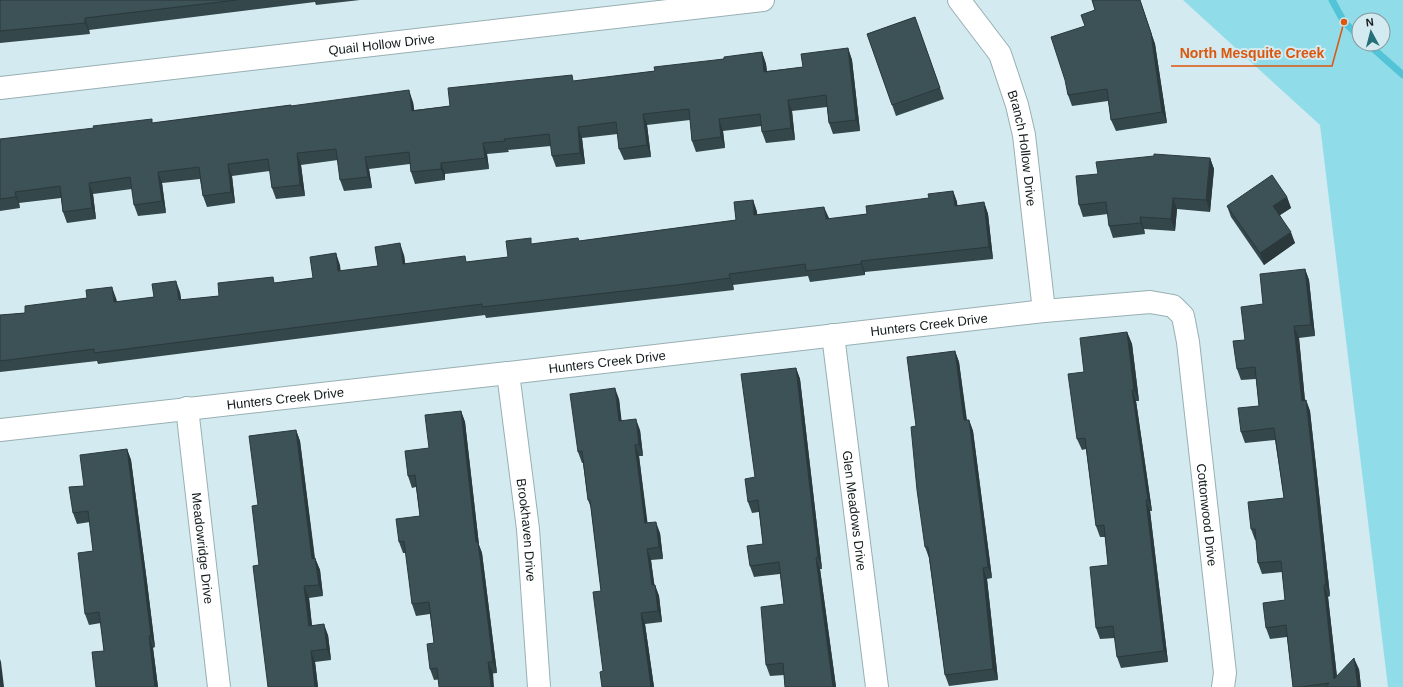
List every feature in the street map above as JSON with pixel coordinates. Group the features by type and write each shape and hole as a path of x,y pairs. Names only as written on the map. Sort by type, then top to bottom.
{"street":[{"name":"Quail Hollow Drive","path":"0,88 764,0"},
{"name":"Branch Hollow Drive","path":"960,0 1000,54 1017,104 1024,135 1044,311"},
{"name":"Hunters Creek Drive","path":"0,430 1044,311 1150,302 1173,306 1183,316 1188,342"},
{"name":"Glen Meadows Drive","path":"833,335 877,687"},
{"name":"Cottonwood Drive","path":"1188,342 1225,673 1223,687"},
{"name":"Brookhaven Drive","path":"508,373 528,529 539,687"},
{"name":"Meadowridge Drive","path":"188,408 219,687"}],"shaded area":[{"path":"1183,0 1403,0 1403,687 1388,687 1320,125"}],"building":[{"path":"0,0 237,0 85,18 85,23 0,31"},
{"path":"1092,0 1140,0 1151,33 1162,112 1111,120 1107,89 1068,95 1065,80 1051,37 1085,26 1081,15 1095,10"},
{"path":"915,17 940,88 892,105 867,34"},
{"path":"848,48 856,120 829,123 826,95 788,100 791,128 762,132 760,114 719,119 721,137 692,141 689,109 643,114 647,145 619,149 616,122 578,127 580,153 552,156 549,134 504,139 505,141 483,143 485,158 441,163 441,169 411,172 409,152 365,157 368,177 340,180 336,149 297,153 300,185 272,188 268,159 228,164 231,192 203,196 199,167 158,172 162,201 134,205 130,177 89,183 92,208 63,212 60,186 15,192 16,197 0,199 0,139 94,128 93,126 152,119 152,123 409,90 412,111 450,106 448,88 572,75 573,81 655,71 654,67 724,59 724,57 762,52 764,72 803,67 801,54"},
{"path":"1154,154 1210,158 1206,200 1173,198 1171,219 1140,217 1141,223 1109,226 1106,202 1079,205 1076,176 1098,174 1096,162 1154,156"},
{"path":"1272,175 1287,197 1273,206 1291,232 1260,253 1227,206"},
{"path":"953,191 955,206 984,202 989,247 861,261 861,264 806,271 805,264 729,274 730,278 677,285 482,307 482,304 94,353 94,349 0,361 0,315 25,313 25,306 87,298 86,290 112,287 114,302 154,297 152,284 176,281 179,300 219,296 218,283 273,277 274,283 313,278 310,257 336,253 338,271 378,266 375,247 400,243 403,264 465,256 466,262 508,257 506,241 531,238 531,244 578,238 579,241 736,220 734,202 753,200 754,215 824,207 826,219 867,214 866,206 929,198 928,194"},
{"path":"1305,269 1311,325 1294,326 1302,401 1306,400 1326,585 1324,585 1334,679 1354,658 1358,687 1326,687 1329,683 1293,687 1286,625 1266,628 1263,603 1285,600 1281,561 1258,563 1255,529 1251,529 1248,502 1284,498 1274,428 1241,432 1238,408 1259,406 1255,367 1237,369 1233,341 1245,340 1241,307 1263,304 1260,274"},
{"path":"1127,332 1134,390 1132,390 1148,500 1146,500 1164,651 1117,657 1113,626 1096,628 1090,567 1108,565 1104,525 1096,526 1085,438 1077,439 1068,374 1084,372 1080,338"},
{"path":"955,351 964,420 969,420 988,567 983,568 993,669 945,675 928,547 925,547 917,490 911,427 916,426 907,357"},
{"path":"796,368 818,557 816,558 833,687 785,687 783,663 766,665 761,607 784,604 779,562 750,566 747,546 763,544 758,500 748,502 745,479 755,477 741,374"},
{"path":"615,388 619,421 636,419 639,444 635,445 645,523 656,522 659,547 647,549 652,585 655,585 658,611 641,613 651,687 602,687 600,672 603,671 593,592 601,591 590,500 588,500 582,451 578,452 570,394"},
{"path":"461,411 476,542 478,542 493,662 488,662 491,687 439,687 437,668 430,669 427,644 434,643 429,602 412,604 404,541 399,542 396,519 420,516 415,475 408,476 405,451 429,448 425,415"},
{"path":"296,430 312,559 315,558 319,585 304,586 309,626 324,624 327,649 311,651 315,687 268,687 253,566 259,565 252,506 258,505 249,436"},
{"path":"127,449 151,636 149,636 155,687 96,687 92,652 104,651 99,612 85,614 78,553 93,551 88,511 73,513 69,487 84,486 80,455"}],"waterway":[{"path":"1332,0 1344,22 1351,29"},
{"path":"1377,52 1403,75"}],"place":[{"name":"North Mesquite Creek","path":"1344,22"}]}
